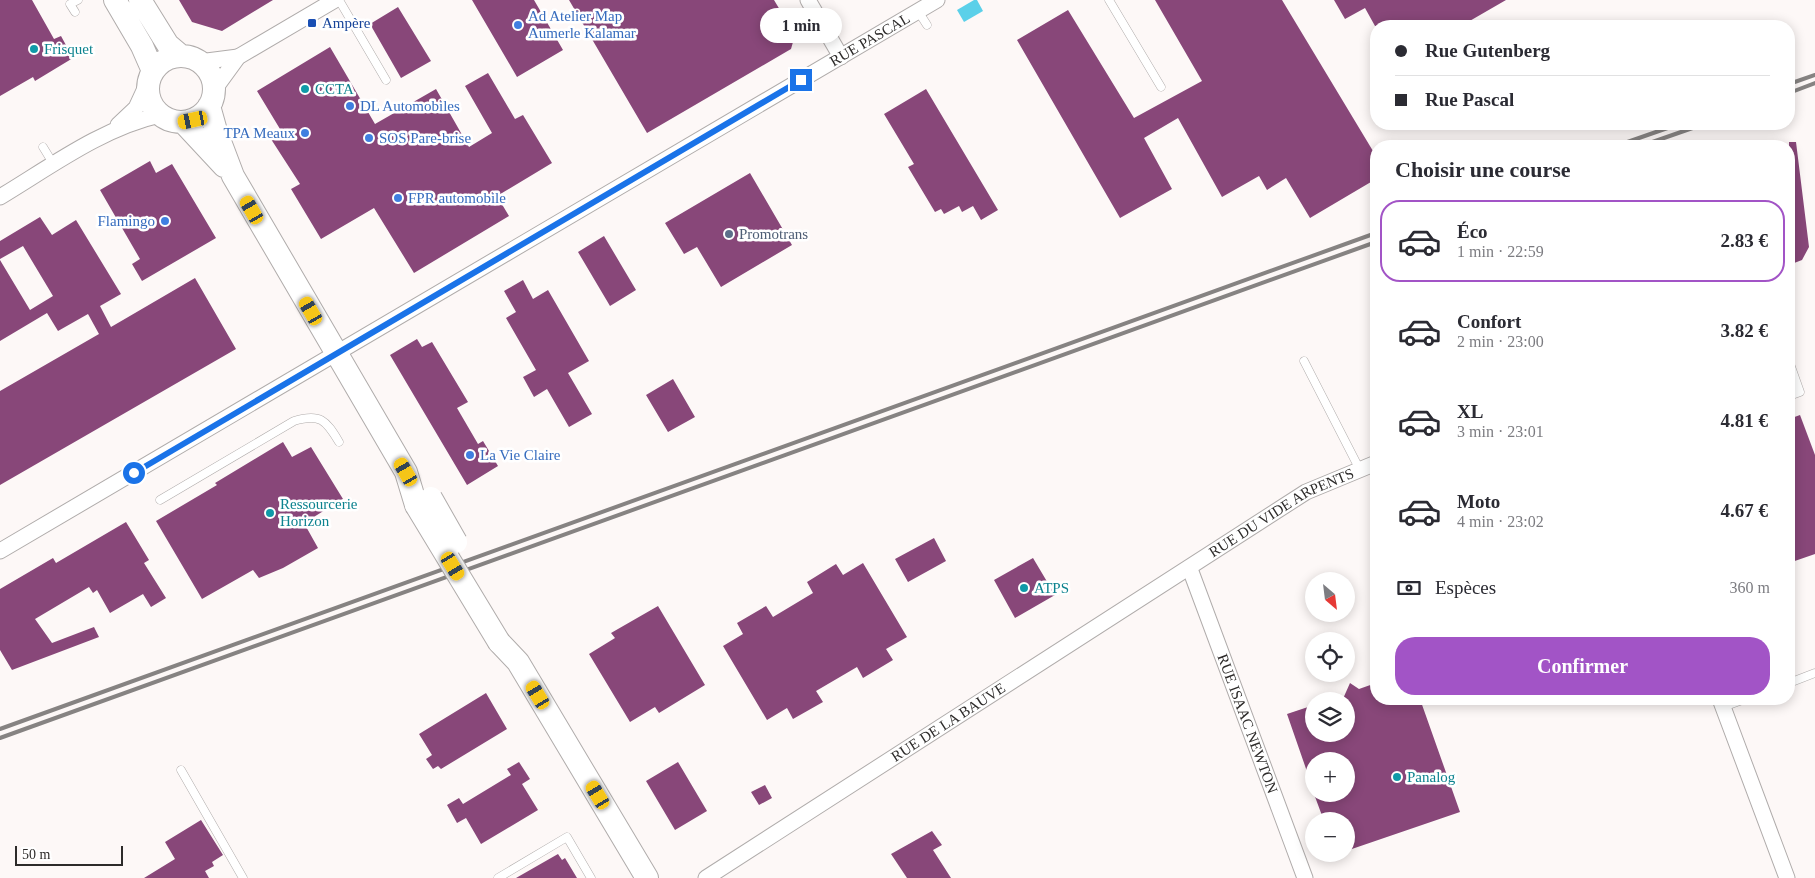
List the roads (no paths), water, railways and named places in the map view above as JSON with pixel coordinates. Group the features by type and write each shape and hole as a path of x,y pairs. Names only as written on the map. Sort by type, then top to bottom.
{"main road":[{"path":"115,0 142,46 151,77 149,100 160,115 174,122 193,120 211,98"},
{"path":"140,0 168,45 209,73 211,98 233,176"},
{"path":"151,77 160,63 190,59"},
{"path":"183,122 233,176 647,878"}],"street":[{"path":"211,98 238,57 334,0"},
{"path":"808,0 841,57"},
{"name":"RUE PASCAL","path":"0,552 937,0"},
{"path":"190,59 238,57"},
{"path":"0,197 101,137 126,118 136,108 151,77"},
{"path":"101,137 141,119 160,115"},
{"name":"RUE DU VIDE ARPENTS","path":"1190,569 1306,492 1370,466"},
{"name":"RUE DE LA BAUVE","path":"706,878 1190,569"},
{"name":"RUE ISAAC NEWTON","path":"1190,569 1305,878"},
{"path":"1723,705 1787,878"}],"lane":[{"path":"75,12 70,4 78,0"},
{"path":"339,0 386,80"},
{"path":"1109,0 1161,87"},
{"path":"918,11 927,25"},
{"path":"43,147 54,165"},
{"path":"1304,361 1360,470"},
{"path":"1795,378 1800,392 1795,394"},
{"path":"160,500 294,421 308,417 321,419 329,425 339,442"},
{"path":"1795,681 1815,673"},
{"path":"180,770 243,878"},
{"path":"498,878 567,838 591,878"}],"water":[{"path":"977,0 983,11 964,22 957,10"}],"railway":[{"path":"1795,82 1815,75"},
{"path":"1795,91 1815,83"},
{"path":"1633,140 1662,130"},
{"path":"1658,140 1687,130"},
{"path":"0,729 1370,235"},
{"path":"0,738 1370,244"}],"place":[{"name":"Ampère","path":"312,23"},
{"name":"Ad Atelier Map Aumerle Kalamar","path":"518,25"},
{"name":"Frisquet","path":"34,49"},
{"name":"CCTA","path":"305,89"},
{"name":"DL Automobiles","path":"350,106"},
{"name":"TPA Meaux","path":"305,133"},
{"name":"SOS Pare-brise","path":"369,138"},
{"name":"FPR automobile","path":"398,198"},
{"name":"Flamingo","path":"165,221"},
{"name":"Promotrans","path":"729,234"},
{"name":"La Vie Claire","path":"470,455"},
{"name":"Ressourcerie Horizon","path":"270,513"},
{"name":"ATPS","path":"1024,588"},
{"name":"Panalog","path":"1397,777"}]}
